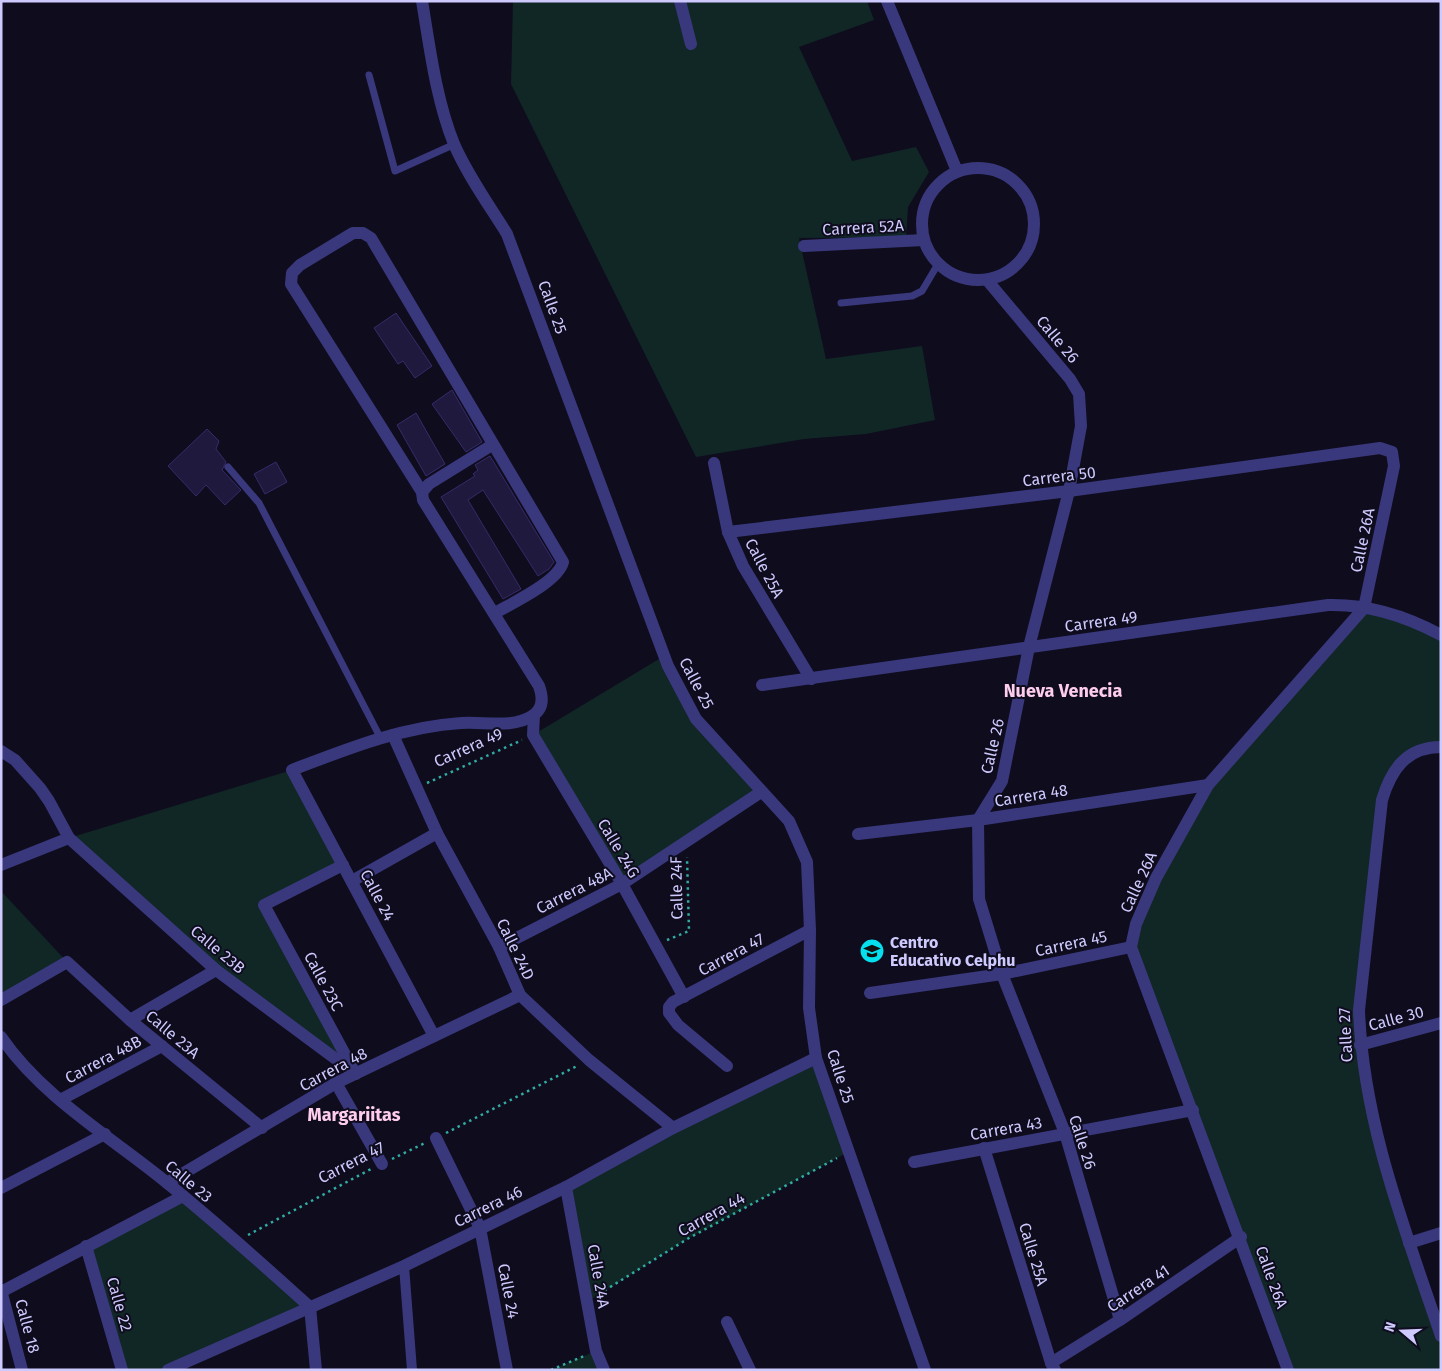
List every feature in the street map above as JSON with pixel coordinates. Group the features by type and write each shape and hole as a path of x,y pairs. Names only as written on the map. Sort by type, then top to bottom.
{"street":[{"name":"Calle 25","path":"422,1 432,67 441,104 454,144 472,178 508,234 668,666 696,720 789,821 807,862 810,930 809,1008 816,1058 925,1370"},
{"path":"680,1 691,44"},
{"path":"887,1 957,171"},
{"path":"982,167 1006,174 1025,192 1034,215 1032,240 1028,252 1010,271 987,280 960,278 938,264 924,240 922,220 927,199 940,183 957,171 982,167"},
{"path":"495,614 550,580 562,568 563,562 370,238 363,233 353,233 300,265 292,273 291,284 422,492 423,500 539,686 543,701 534,715 533,735"},
{"name":"Carrera 52A","path":"804,246 924,240"},
{"name":"Calle 26","path":"987,280 1070,379 1079,394 1081,426 1069,491 1029,647 1002,781 978,820 979,899 1002,974 1065,1133 1120,1320"},
{"path":"422,492 429,484 443,474 492,445"},
{"name":"Carrera 50","path":"728,532 1069,491 1380,448 1392,452"},
{"name":"Calle 26A","path":"1288,1370 1131,947 1136,924 1156,878 1208,785 1364,608 1394,466 1392,452"},
{"name":"Calle 25A","path":"714,463 728,532 743,566 811,679"},
{"name":"Carrera 49","path":"762,685 1328,606 1351,605 1401,616 1441,635"},
{"path":"380,737 424,727 462,723 521,721 534,715"},
{"name":"Calle 24D","path":"393,735 437,833 499,947 520,994 589,1060 673,1128"},
{"name":"Calle 24G","path":"533,735 622,884 684,997"},
{"name":"Calle 24","path":"380,737 292,770 434,1036"},
{"name":"Calle 27","path":"1436,747 1406,756 1388,781 1382,800 1359,1010 1360,1045 1366,1090 1382,1157 1441,1336"},
{"name":"Calle 23B","path":"1,751 15,760 40,788 69,838 216,970 356,1074"},
{"name":"Carrera 48","path":"858,834 978,820 1208,785"},
{"name":"Carrera 48A","path":"499,947 622,884 687,839 761,792"},
{"path":"352,882 437,833"},
{"path":"1,865 69,838"},
{"name":"Calle 23C","path":"343,865 264,904 356,1074"},
{"name":"Carrera 47","path":"727,1066 678,1024 668,1013 669,1007 673,1002 810,930"},
{"name":"Carrera 45","path":"870,993 1002,974 1131,947"},
{"name":"Calle 23A","path":"1,1000 67,962 130,1020 262,1128"},
{"path":"130,1020 216,970"},
{"name":"Carrera 48","path":"167,1183 336,1083 520,994"},
{"name":"Calle 30","path":"1360,1045 1441,1023"},
{"name":"Calle 23","path":"1,1038 12,1053 60,1100 183,1196 310,1308"},
{"name":"Carrera 48B","path":"60,1100 162,1046"},
{"name":"Carrera 46","path":"168,1370 404,1266 566,1187 673,1128 816,1058"},
{"path":"336,1083 382,1164"},
{"name":"Carrera 43","path":"914,1162 1193,1110"},
{"path":"1,1188 105,1134"},
{"name":"Calle 24","path":"436,1138 480,1228 507,1370"},
{"name":"Calle 25A","path":"984,1148 1054,1366"},
{"name":"Calle 24A","path":"566,1187 596,1351 604,1370"},
{"path":"1,1291 183,1196"},
{"path":"1410,1243 1441,1233"},
{"name":"Carrera 41","path":"1054,1366 1240,1237"},
{"name":"Calle 22","path":"86,1246 122,1370"},
{"path":"404,1266 412,1370"},
{"name":"Calle 18","path":"1,1291 22,1370"},
{"path":"310,1308 316,1370"},
{"path":"727,1322 750,1370"}],"lane":[{"path":"369,75 395,171 454,144"},
{"path":"841,303 917,294 922,291 930,280 938,264"},
{"path":"228,467 259,503 380,737"}],"path":[{"name":"Carrera 49","path":"416,788 533,735"},
{"name":"Calle 24F","path":"657,945 689,931 687,839"},
{"name":"Carrera 47","path":"236,1241 382,1164 589,1060"},
{"name":"Carrera 44","path":"587,1302 690,1238 850,1151"},
{"path":"551,1370 596,1351"}],"green space":[{"path":"513,1 867,1 874,20 799,47 852,161 916,147 929,172 908,207 906,237 799,238 826,359 922,346 935,420 866,434 804,439 696,457 511,84"},
{"path":"1364,608 1441,635 1441,749 1430,747 1388,781 1359,1010 1382,1157 1441,1336 1441,1370 1287,1370 1131,947 1156,878 1208,785"},
{"path":"664,656 696,719 761,792 622,884 533,735"},
{"path":"292,770 343,865 264,904 356,1074 211,966 69,838"},
{"path":"1,891 67,962 1,1000"},
{"path":"816,1058 850,1151 689,1238 587,1302 566,1187"},
{"path":"183,1196 310,1307 168,1370 122,1370 86,1246"},
{"path":"596,1351 604,1370 551,1370"}],"building":[{"path":"396,313 432,366 415,378 403,361 398,364 374,328"},
{"path":"452,390 482,442 466,452 432,404"},
{"path":"416,413 445,464 426,476 397,425"},
{"path":"207,429 219,441 216,449 226,462 222,470 241,490 225,505 206,485 196,496 168,466"},
{"path":"490,456 554,562 549,569 538,576 483,490 468,500 521,589 503,599 441,497 475,476 473,474 478,470 475,465"},
{"path":"276,462 287,482 265,494 254,474"}],"place":[{"name":"Centro Educativo Celphu","path":"872,951"}],"district":[{"name":"Nueva Venecia","path":"1063,691"},
{"name":"Margariitas","path":"354,1115"}]}
